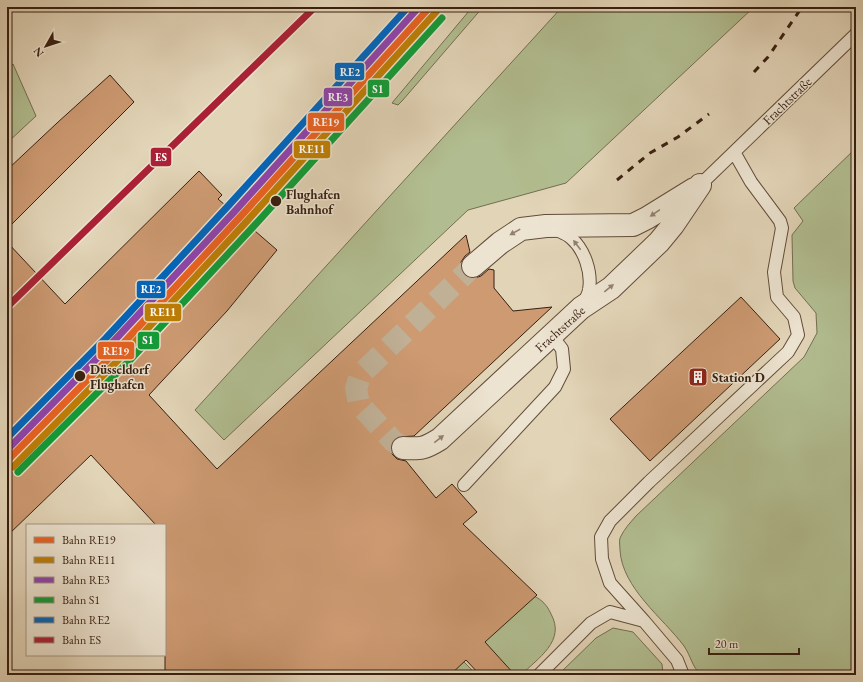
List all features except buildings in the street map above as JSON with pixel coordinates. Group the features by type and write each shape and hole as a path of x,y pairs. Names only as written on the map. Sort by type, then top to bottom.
{"street":[{"name":"Frachtstraße","path":"473,266 500,243 521,229 546,226 633,225 700,185"},
{"name":"Frachtstraße","path":"403,448 419,449 428,447 440,439 581,308 611,288 659,242 673,225 700,185"}],"lane":[{"name":"Frachtstraße","path":"700,185 856,34"},
{"path":"683,675 677,660 610,583 602,559 601,537 610,521 788,352 798,335 794,317 777,297 774,272 782,228 780,221 751,182 734,152"},
{"path":"546,226 572,238 587,263 590,281 589,292 581,308"},
{"path":"464,485 554,387 564,369 562,349 552,336"},
{"path":"539,675 591,623 610,612 644,622"}],"green space":[{"path":"465,7 483,7 402,101 398,105 392,103 469,11"},
{"path":"562,7 754,7 566,183 468,210 224,440 195,410"},
{"path":"13,64 36,116 7,143 7,69"},
{"path":"856,148 856,675 701,675 684,646 645,602 628,577 622,564 620,538 625,529 636,516 804,357 817,333 816,313 795,288 793,281 792,235 803,221 794,208"},
{"path":"534,596 544,603 551,614 555,624 553,641 542,655 521,675 509,675 483,643"},
{"path":"613,628 633,632 662,664 663,675 558,675 596,638"},
{"path":"463,661 477,675 448,675"}],"tunnel":[{"path":"403,448 393,441 359,404 356,388 361,374 473,266"}],"railway":[{"path":"754,72 768,57 802,7"},
{"path":"617,180 650,153 678,137 709,114"}],"rail line":[{"name":"ES","path":"7,307 315,7"},
{"name":"RE2","path":"7,438 106,338 229,205 408,7"},
{"name":"RE3","path":"7,450 112,343 235,211 419,7"},
{"name":"RE19","path":"7,461 118,349 241,216 430,7"},
{"name":"RE11","path":"13,467 124,354 247,221 436,12"},
{"name":"S1","path":"18,472 130,360 253,227 442,18"}],"place":[{"name":"Flughafen Bahnhof","path":"276,201"},
{"name":"Düsseldorf Flughafen","path":"80,376"},
{"name":"Station D","path":"698,377"}]}
